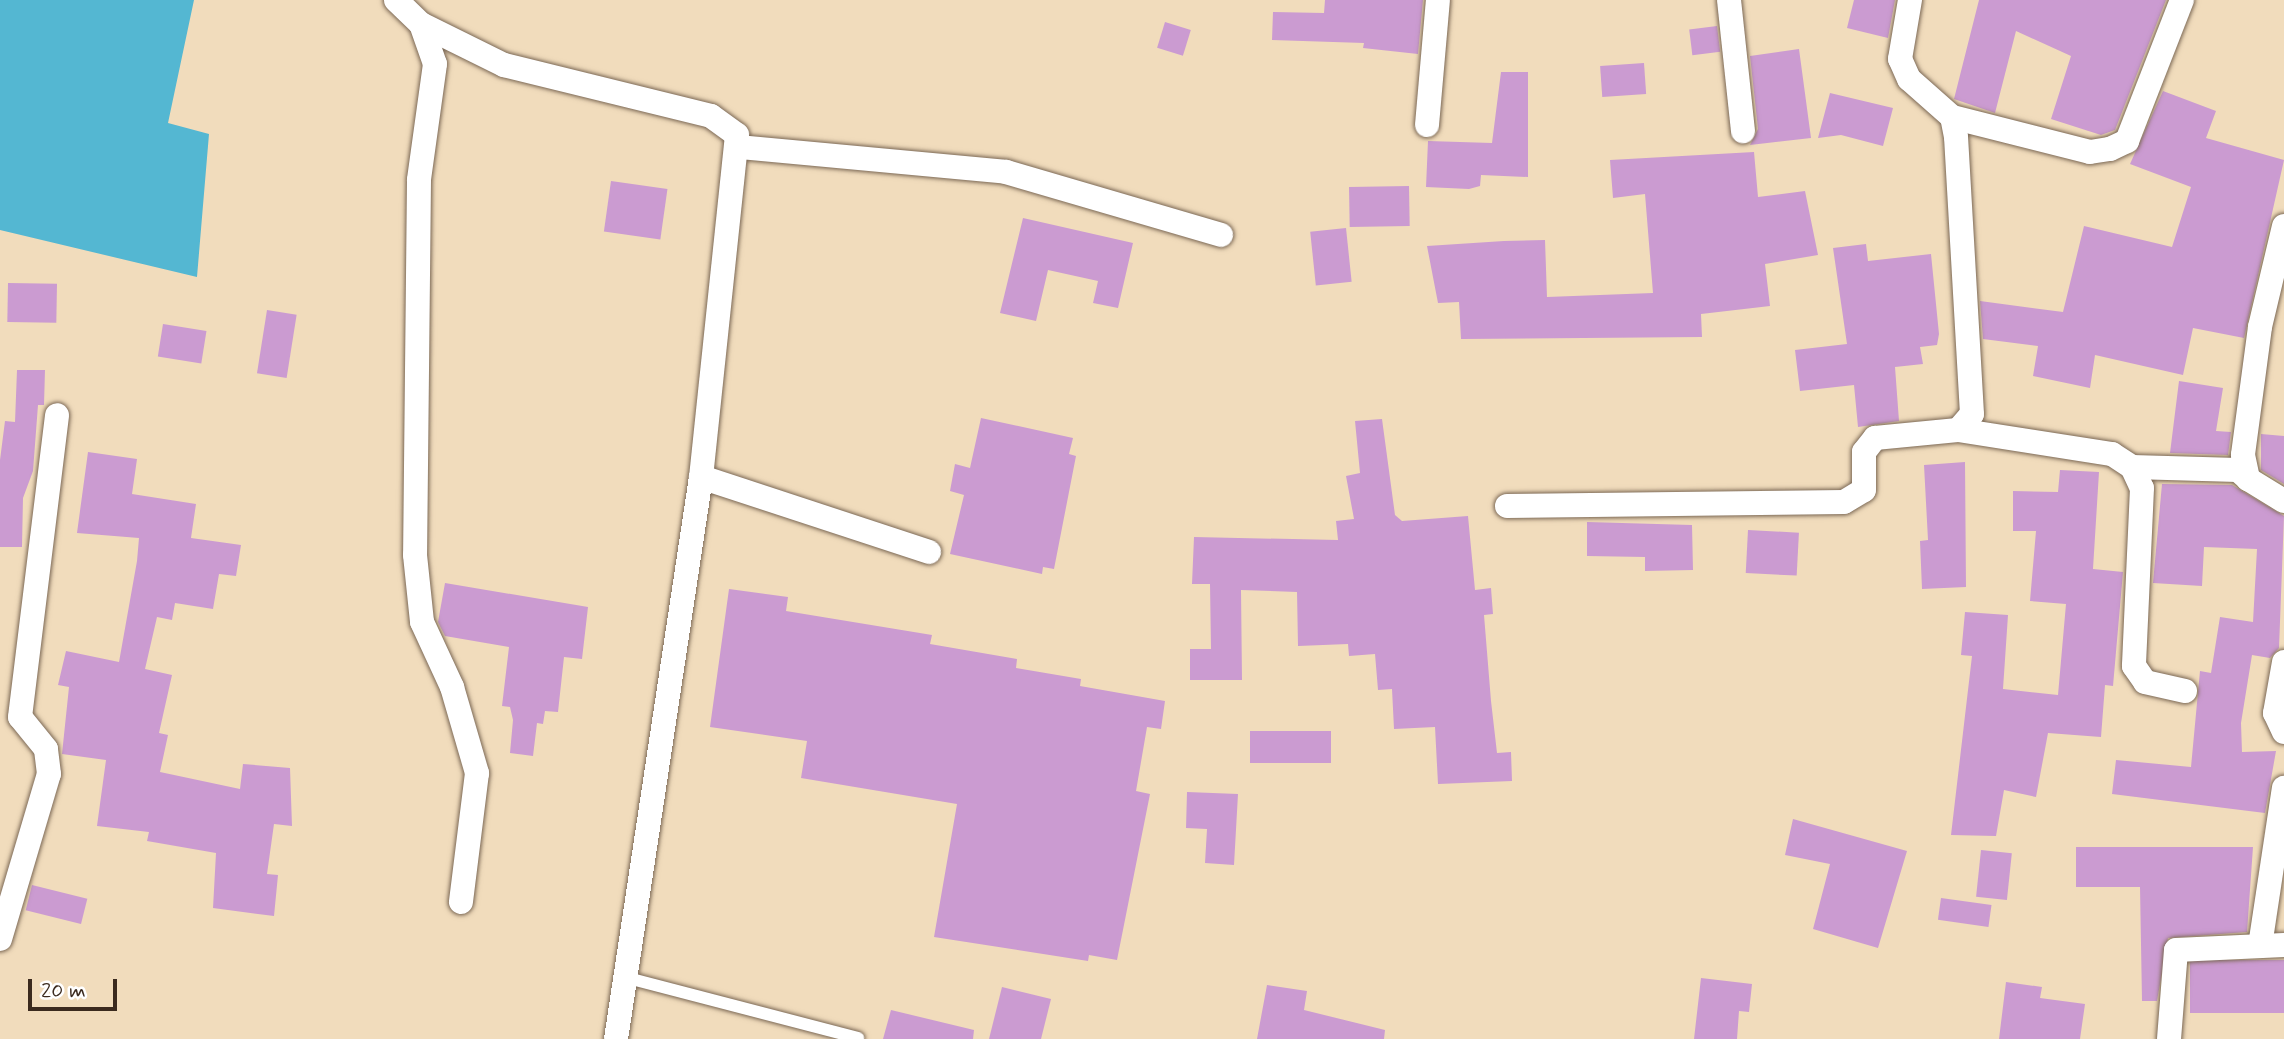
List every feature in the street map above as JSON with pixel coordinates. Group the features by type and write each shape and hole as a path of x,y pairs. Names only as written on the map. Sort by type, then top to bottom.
{"street":[{"path":"396,0 421,24 504,65 723,120 739,146 701,477 616,1039"},
{"path":"1427,125 1438,0"},
{"path":"1729,0 1743,131"},
{"path":"1910,0 1900,60 1909,79 1952,117 2090,152 2127,141 2182,0"},
{"path":"421,24 435,64 419,180 417,590 477,772 461,902"},
{"path":"1952,117 1975,387 1972,414 1958,429"},
{"path":"739,146 1006,172 1221,235"},
{"path":"2248,479 2243,455 2260,327 2284,226"},
{"path":"0,939 49,774 46,749 20,716 57,415"},
{"path":"1507,506 1844,502 1864,490 1864,452 1875,438 1958,429 2112,454 2132,467 2238,470 2284,501"},
{"path":"2132,467 2142,488 2134,666 2145,682 2185,691"},
{"path":"701,477 929,552"},
{"path":"2284,662 2275,713 2284,732"},
{"path":"2169,1039 2176,950 2272,946 2284,788"}],"lane":[{"path":"624,977 858,1038"}],"water":[{"path":"0,0 194,0 168,123 209,134 197,277 0,230"}],"building":[{"path":"1325,0 1423,0 1418,54 1363,48 1364,43 1272,40 1273,12 1324,13"},
{"path":"1854,0 1895,0 1888,38 1847,28"},
{"path":"1979,0 2166,0 2115,130 2101,135 2051,119 2071,56 2016,31 1995,113 1954,99"},
{"path":"1165,22 1191,30 1183,56 1157,48"},
{"path":"1717,26 1720,52 1692,55 1689,29"},
{"path":"1799,49 1811,138 1750,145 1758,129 1750,56"},
{"path":"1644,63 1646,94 1602,97 1600,66"},
{"path":"1501,72 1528,72 1528,177 1481,175 1480,186 1469,189 1426,187 1428,141 1492,143"},
{"path":"2163,91 2216,111 2206,138 2284,160 2244,338 2193,328 2183,375 2095,355 2090,388 2033,376 2038,346 1983,339 1980,301 2063,312 2084,226 2172,247 2191,187 2130,164"},
{"path":"1830,93 1893,108 1883,146 1841,135 1818,138"},
{"path":"1754,152 1758,197 1805,191 1818,255 1765,264 1770,306 1701,314 1702,337 1461,339 1459,302 1438,303 1427,246 1504,241 1545,240 1547,297 1653,293 1645,194 1613,198 1610,160"},
{"path":"611,181 667,189 660,239 604,232"},
{"path":"1409,186 1410,226 1350,227 1349,187"},
{"path":"1023,218 1133,243 1118,308 1093,303 1098,281 1048,270 1036,321 1000,313"},
{"path":"1346,228 1352,282 1316,285 1310,232"},
{"path":"1866,244 1868,261 1931,254 1939,334 1937,345 1920,347 1923,364 1895,367 1899,421 1858,427 1854,385 1800,391 1795,350 1847,344 1833,248"},
{"path":"8,283 57,284 56,323 7,322"},
{"path":"267,310 297,315 287,378 257,373"},
{"path":"163,324 206,331 201,363 158,357"},
{"path":"17,370 45,370 44,405 38,405 33,471 23,498 22,547 0,547 0,460 5,421 15,422"},
{"path":"2179,381 2223,388 2216,431 2231,432 2228,455 2170,453"},
{"path":"981,418 1073,438 1069,454 1076,456 1054,569 1043,567 1042,574 950,554 964,495 950,491 955,464 970,468"},
{"path":"1382,419 1395,515 1402,521 1468,516 1475,590 1491,588 1493,614 1484,615 1491,701 1497,753 1511,752 1512,781 1438,784 1435,727 1394,729 1392,689 1378,690 1375,654 1349,656 1348,644 1298,646 1297,592 1241,590 1242,680 1190,680 1190,649 1211,649 1210,584 1192,584 1194,537 1338,540 1336,521 1354,519 1346,476 1360,473 1355,421"},
{"path":"2261,434 2284,436 2284,484 2261,470"},
{"path":"88,452 137,459 132,494 196,504 191,538 241,545 236,576 219,574 213,609 175,603 172,620 157,617 145,669 172,675 159,733 168,735 160,772 240,789 243,764 290,768 292,826 274,824 267,874 278,875 274,916 213,908 216,853 147,841 149,832 97,826 106,760 62,754 69,687 58,685 66,651 119,662 139,538 77,533"},
{"path":"1965,462 1966,587 1922,589 1920,541 1928,540 1924,465"},
{"path":"2060,470 2099,472 2093,569 2123,572 2113,686 2105,685 2101,737 2048,733 2036,797 2004,790 1996,836 1951,835 1972,656 1961,655 1965,612 2008,615 2003,689 2058,695 2066,604 2030,601 2036,531 2013,531 2013,491 2058,492"},
{"path":"2162,484 2232,485 2284,516 2279,648 2270,658 2252,655 2241,723 2242,752 2276,751 2265,813 2112,794 2116,760 2191,767 2200,671 2211,673 2220,617 2253,622 2257,549 2204,547 2202,586 2153,583"},
{"path":"1587,522 1692,525 1693,570 1645,571 1645,557 1587,556"},
{"path":"1748,530 1799,533 1797,576 1746,573"},
{"path":"445,583 588,607 582,659 564,657 558,712 545,711 543,724 537,723 533,756 510,753 513,720 510,707 502,706 509,647 445,636 438,622"},
{"path":"729,589 788,597 786,611 932,635 930,644 1017,659 1016,668 1081,679 1080,686 1165,701 1161,729 1147,727 1136,791 1150,794 1117,960 1089,955 1088,961 934,937 957,804 801,778 807,741 710,727"},
{"path":"1250,731 1331,731 1331,763 1250,763"},
{"path":"1187,792 1238,794 1234,865 1205,863 1207,829 1186,828"},
{"path":"1793,819 1907,851 1878,948 1813,929 1830,864 1785,855"},
{"path":"2076,847 2253,847 2247,932 2168,938 2157,1001 2142,1001 2140,887 2076,887"},
{"path":"1981,850 2012,853 2007,900 1976,897"},
{"path":"32,885 87,899 81,924 26,910"},
{"path":"1941,898 1992,905 1988,927 1938,920"},
{"path":"2190,960 2284,960 2284,1013 2190,1013"},
{"path":"1701,978 1752,984 1749,1012 1739,1011 1737,1039 1694,1039"},
{"path":"2006,982 2042,987 2040,998 2085,1004 2080,1039 1999,1039"},
{"path":"1267,985 1307,991 1304,1010 1385,1030 1384,1039 1257,1039"},
{"path":"1002,987 1051,999 1041,1039 989,1039"},
{"path":"891,1010 974,1030 973,1039 883,1039"}]}
